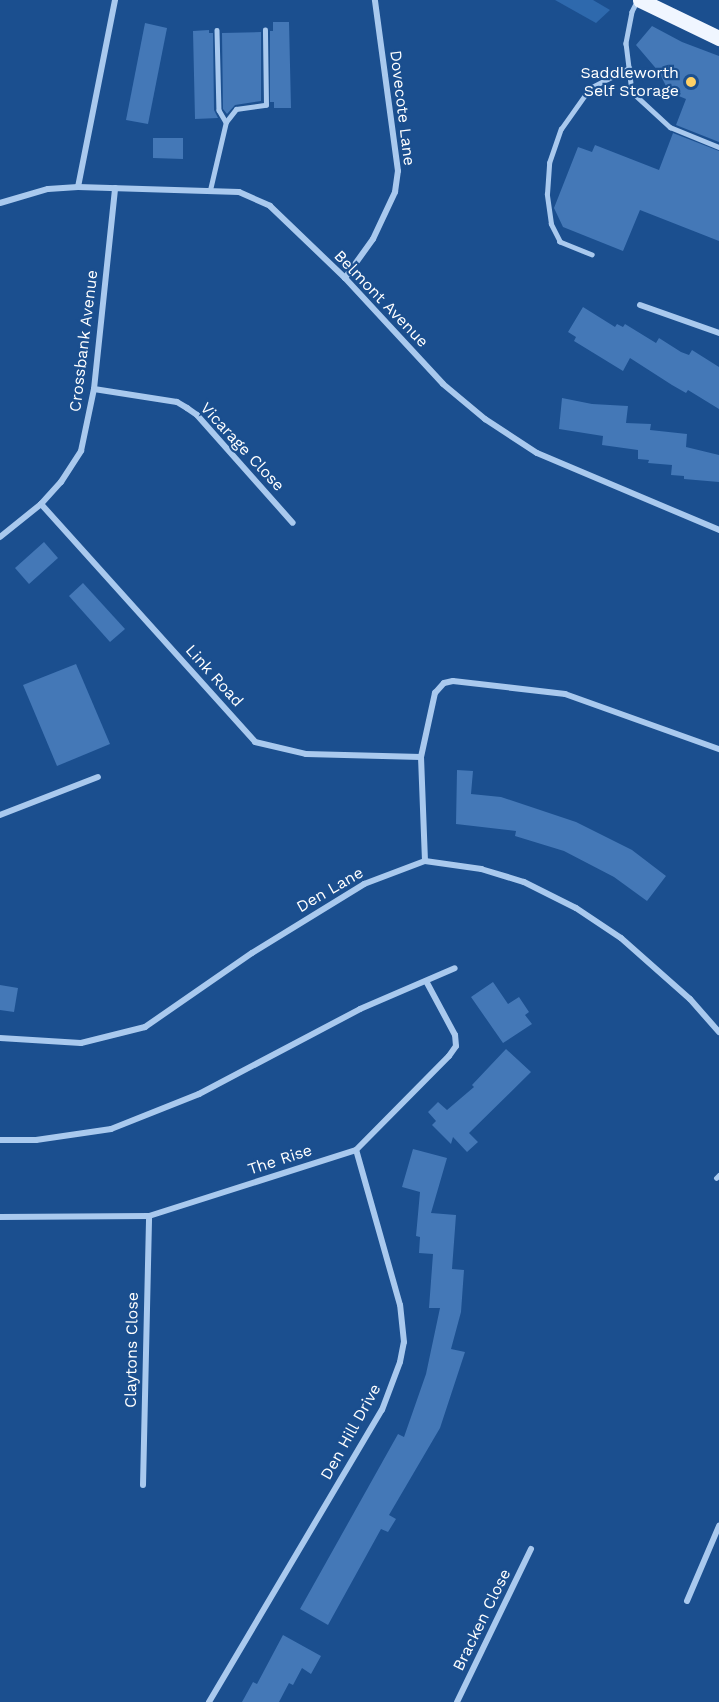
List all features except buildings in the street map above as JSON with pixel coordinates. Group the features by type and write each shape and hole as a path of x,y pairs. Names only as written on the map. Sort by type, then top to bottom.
{"main road":[{"path":"639,0 719,38"}],"street":[{"path":"78,186 115,0"},
{"name":"Dovecote Lane","path":"345,278 373,238 395,192 398,171 375,0"},
{"name":"Belmont Avenue","path":"0,203 48,189 78,186 239,192 270,206 345,278 443,384 496,427 537,453 719,530"},
{"name":"Crossbank Avenue","path":"0,537 41,504 78,458 94,389 116,188"},
{"path":"640,305 719,333"},
{"name":"Vicarage Close","path":"94,389 177,402 187,408 197,415 293,523"},
{"name":"Link Road","path":"41,504 255,742 306,754 421,757"},
{"path":"425,861 421,757 435,693 444,683 453,681 565,694 719,749"},
{"path":"0,815 99,777"},
{"name":"Den Lane","path":"0,1038 81,1043 145,1027 252,953 364,884 425,861 481,869 524,882 576,908 621,938 690,999 719,1032"},
{"path":"0,1140 36,1140 111,1129 199,1094 360,1009 455,968"},
{"name":"The Rise","path":"0,1217 149,1216 356,1150 449,1056 456,1046 455,1035 426,981"},
{"name":"Den Hill Drive","path":"209,1702 382,1410 400,1362 404,1342 400,1305 356,1150"},
{"name":"Claytons Close","path":"143,1485 149,1216"},
{"path":"687,1601 719,1526"},
{"name":"Bracken Close","path":"457,1702 531,1549"}],"lane":[{"path":"639,0 632,12 626,43 632,92 670,128 719,147"},
{"path":"217,30 219,110 226,122"},
{"path":"210,190 226,122 236,109 266,105 266,30"},
{"path":"592,255 560,242 551,224 547,194 549,163 561,129 590,87 629,68"}],"shaded area":[{"path":"555,0 593,0 610,10 596,23"}],"place":[{"name":"Saddleworth Self Storage","path":"691,82"}]}
